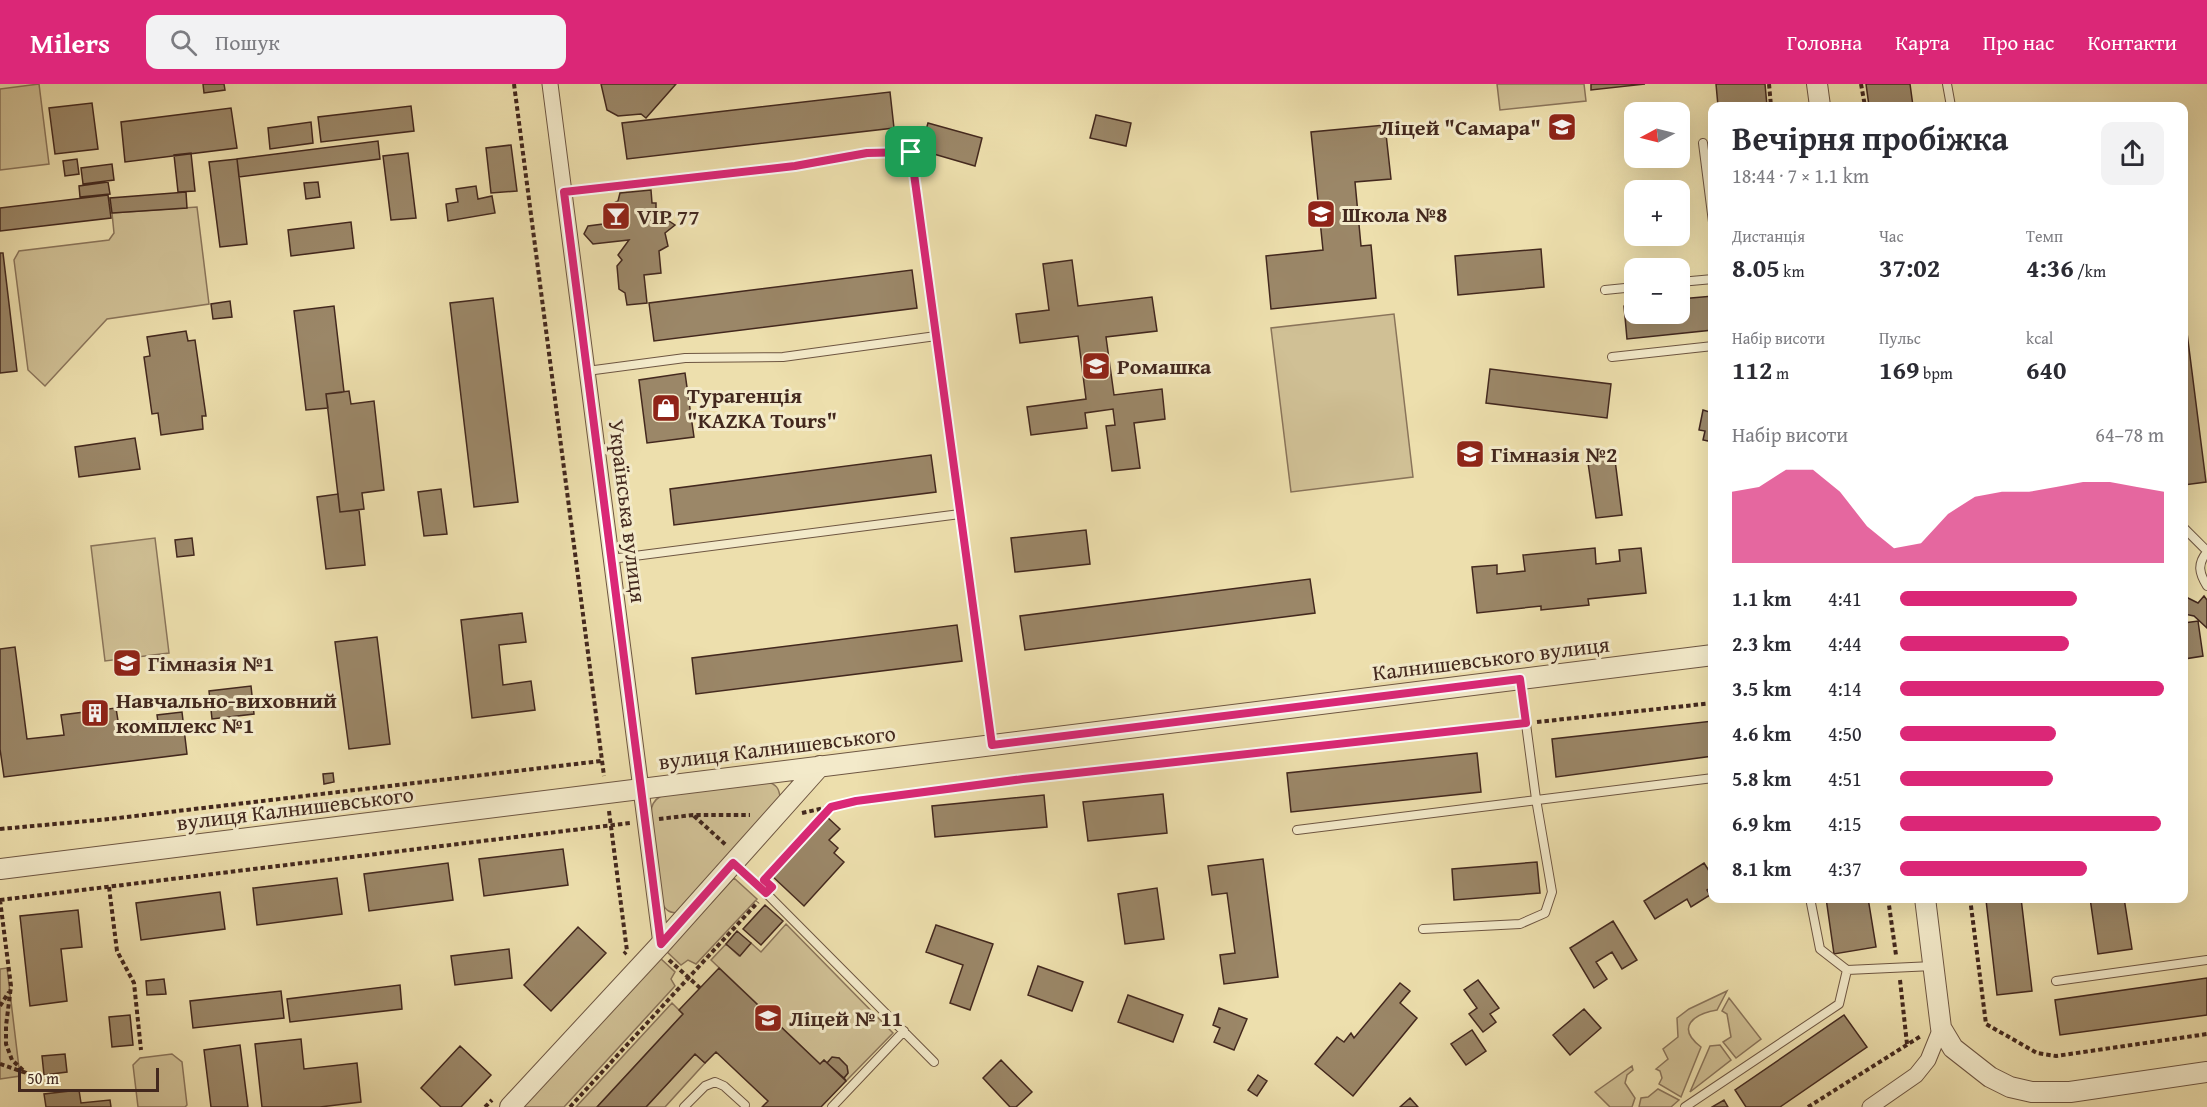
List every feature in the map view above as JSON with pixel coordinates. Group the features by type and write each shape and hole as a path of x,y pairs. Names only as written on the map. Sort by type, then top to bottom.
{"street":[{"name":"Українська вулиця","path":"550,84 661,944"},
{"path":"1817,84 1819,102"},
{"name":"Калнишевського вулиця","path":"1275,709 1708,656"},
{"name":"вулиця Калнишевського","path":"0,869 1275,709"},
{"path":"510,1104 661,944 820,766"},
{"path":"1926,903 1941,1028 1953,1048 1990,1077 2010,1087 2032,1092 2070,1092 2207,1072"},
{"path":"1870,1107 1916,1075 1928,1060 1941,1028"}],"lane":[{"path":"1947,84 1950,102"},
{"path":"1703,143 1708,182"},
{"path":"564,192 795,166 867,153 911,152 992,745"},
{"path":"1690,281 1708,279"},
{"path":"1605,291 1624,288"},
{"path":"587,371 685,358 783,357 936,336"},
{"path":"1612,357 1708,347"},
{"path":"611,559 960,513"},
{"path":"2188,532 2207,551 2200,563 2200,574 2207,586"},
{"path":"1423,929 1520,924 1545,913 1552,892 1536,799 1520,679"},
{"path":"1297,830 1708,779"},
{"path":"733,863 766,893 934,1062"},
{"path":"1811,903 1820,949 1847,970 1934,966"},
{"path":"2056,981 2207,960"},
{"path":"1685,1107 1839,1004 1847,970"},
{"path":"832,1107 904,1031"},
{"path":"684,1107 705,1086 715,1082 724,1086 745,1105"}],"path":[{"path":"0,829 110,819 602,761 514,84"},
{"path":"1769,84 1771,102"},
{"path":"1862,84 1864,102"},
{"path":"799,814 856,801 1023,779 1708,704"},
{"path":"570,1107 772,887 764,880 831,807"},
{"path":"693,815 776,816"},
{"path":"26,1073 12,1060 6,1044 11,986 0,900 610,825 627,951 619,959"},
{"path":"109,887 117,951 134,983 141,1050"},
{"path":"1971,903 1986,1024 2037,1053 2056,1056 2207,1034"},
{"path":"745,916 750,921"},
{"path":"0,1006 11,986"},
{"path":"1808,1107 1918,1037 1941,1028"},
{"path":"0,1064 44,1079"},
{"path":"485,1107 510,1104"}],"shaded area":[{"path":"39,84 49,164 0,170 0,89"},
{"path":"1497,84 1584,84 1586,101 1500,110"},
{"path":"197,207 209,304 107,319 45,386 28,370 14,260 19,251 109,240 114,233 112,213"},
{"path":"1394,314 1413,477 1291,492 1271,328"},
{"path":"155,538 169,653 105,661 91,546"},
{"path":"767,782 777,787 780,797 679,913 667,910 662,903 651,813 655,801 661,796"},
{"path":"734,878 757,899 696,964 688,960 681,965 666,951"},
{"path":"786,924 893,1033 846,1081 844,1078 848,1073 847,1066 839,1058 827,1063 824,1060 820,1064 711,960 726,944 739,956 751,943 761,952"},
{"path":"660,958 675,972 671,979 675,986 564,1107 526,1107 524,1105"},
{"path":"7,968 20,1076 0,1079 0,969"},
{"path":"1727,991 1717,1010 1695,1018 1691,1023 1689,1033 1701,1047 1681,1097 1659,1084 1662,1078 1660,1071 1656,1069 1668,1059 1663,1049 1678,1037 1677,1018 1689,1009"},
{"path":"1729,998 1761,1039 1736,1058 1723,1042 1731,1037 1727,1014 1722,1011"},
{"path":"672,1003 683,1014 597,1107 576,1107"},
{"path":"1720,1045 1731,1060 1690,1092 1710,1046"},
{"path":"172,1054 182,1062 187,1105 185,1107 138,1107 133,1065 140,1058"},
{"path":"695,1054 705,1063 665,1107 646,1107"},
{"path":"1632,1066 1633,1070 1627,1075 1625,1083 1635,1098 1632,1107 1610,1107 1595,1092"},
{"path":"1658,1089 1679,1100 1671,1107 1639,1107 1641,1098 1648,1097"}],"building":[{"path":"203,84 224,84 225,90 204,93"},
{"path":"601,84 676,84 646,118 641,114 618,116 607,110"},
{"path":"1591,84 1645,84 1591,90"},
{"path":"1716,84 1765,84 1767,102 1718,102"},
{"path":"1866,84 1910,84 1912,102 1868,102"},
{"path":"890,92 894,128 627,159 622,123"},
{"path":"92,103 98,149 55,154 49,108"},
{"path":"411,106 414,131 321,142 318,117"},
{"path":"231,108 237,148 125,162 121,122"},
{"path":"1096,115 1131,123 1126,146 1090,138"},
{"path":"311,122 313,143 270,149 268,128"},
{"path":"928,123 982,138 975,166 920,150"},
{"path":"1385,125 1391,179 1355,182 1361,246 1371,245 1376,298 1271,309 1266,256 1323,250 1311,132"},
{"path":"378,141 380,159 239,177 237,159"},
{"path":"511,145 517,191 491,193 486,148"},
{"path":"191,153 195,191 178,192 174,155"},
{"path":"408,153 416,218 391,220 383,156"},
{"path":"77,159 79,174 65,176 63,161"},
{"path":"237,159 247,244 220,247 209,162"},
{"path":"112,164 114,180 83,184 81,168"},
{"path":"108,182 110,194 80,197 79,186"},
{"path":"318,182 320,197 306,199 304,183"},
{"path":"476,186 478,199 492,196 495,213 448,221 446,204 458,202 456,189"},
{"path":"651,190 652,203 656,203 656,211 661,211 663,217 675,225 665,233 668,246 659,251 661,273 644,275 647,303 627,305 625,293 619,289 617,266 622,260 618,255 629,240 593,244 584,234 588,226 626,221 615,214 614,203 618,201 620,193"},
{"path":"186,192 187,208 112,213 110,198"},
{"path":"108,195 111,218 0,231 0,208"},
{"path":"351,222 354,248 291,256 288,230"},
{"path":"1541,249 1544,287 1458,295 1455,256"},
{"path":"0,253 3,253 17,371 0,373"},
{"name":"Ромашка","path":"1072,260 1078,306 1152,297 1157,331 1106,337 1114,395 1162,389 1165,419 1134,423 1140,468 1112,471 1106,426 1115,425 1113,409 1085,413 1087,428 1031,435 1027,407 1086,399 1078,336 1020,343 1016,314 1049,310 1043,264"},
{"path":"912,270 917,308 654,341 649,303"},
{"path":"1708,296 1708,331 1627,339 1626,324 1690,324 1690,298"},
{"path":"493,298 518,502 474,507 450,303"},
{"path":"230,301 232,317 213,319 211,304"},
{"path":"334,306 344,392 326,394 328,408 306,410 294,311"},
{"path":"186,331 188,341 195,340 206,416 202,416 203,429 161,435 158,413 152,414 144,357 150,356 147,337"},
{"path":"2188,340 2206,482 2188,484"},
{"path":"1490,369 1611,384 1607,418 1486,403"},
{"name":"Турагенція \"KAZKA Tours\"","path":"685,373 694,437 647,443 639,380"},
{"path":"349,391 351,404 374,401 384,490 362,493 364,509 340,512 326,394"},
{"path":"1703,410 1708,412 1708,441 1703,440 1705,431 1699,430"},
{"path":"135,438 140,469 79,477 75,447"},
{"path":"1614,452 1622,515 1596,518 1587,456"},
{"path":"931,455 936,492 674,525 670,489"},
{"path":"441,489 447,534 424,536 418,492"},
{"path":"338,494 340,512 359,510 365,565 326,569 317,497"},
{"path":"1086,530 1090,564 1015,572 1011,538"},
{"path":"192,538 194,555 177,557 175,540"},
{"path":"1595,548 1596,564 1620,561 1619,550 1641,548 1646,593 1588,599 1589,605 1541,610 1541,606 1477,613 1472,567 1497,565 1497,574 1525,571 1523,555"},
{"path":"1310,579 1315,613 1025,650 1020,616"},
{"path":"2204,596 2207,600 2207,628 2194,616 2188,615 2188,598 2198,603"},
{"path":"522,613 526,642 499,645 503,685 531,681 535,710 472,718 461,620"},
{"path":"2198,621 2203,656 2188,658 2188,622"},
{"path":"957,625 962,661 696,694 692,658"},
{"path":"377,637 390,744 349,749 335,642"},
{"name":"Навчально-виховний комплекс №1","path":"15,647 27,739 64,735 61,715 116,708 119,727 158,722 157,715 182,712 187,754 4,777 0,749 0,649"},
{"path":"251,686 254,714 212,719 209,691"},
{"path":"1708,722 1708,757 1556,777 1552,739"},
{"path":"1477,753 1481,792 1291,812 1287,773"},
{"path":"333,773 334,782 324,784 323,774"},
{"path":"1163,794 1167,833 1088,841 1083,802"},
{"path":"1044,795 1047,827 935,837 932,806"},
{"path":"826,816 840,829 829,840 838,848 834,853 844,862 804,906 771,875"},
{"path":"563,849 568,885 484,896 479,859"},
{"path":"1263,859 1278,977 1224,984 1220,955 1235,953 1227,893 1212,895 1208,866"},
{"path":"1537,862 1540,893 1454,900 1452,869"},
{"path":"448,863 453,900 369,911 364,874"},
{"path":"1704,863 1708,869 1708,896 1691,907 1687,899 1655,919 1644,901"},
{"path":"337,878 342,914 257,925 253,888"},
{"path":"1157,888 1164,939 1125,944 1118,894"},
{"path":"220,892 225,929 141,940 136,903"},
{"path":"1827,903 1869,903 1876,947 1834,954"},
{"path":"1986,903 2022,903 2032,991 1997,995"},
{"path":"2091,903 2125,903 2132,949 2098,954"},
{"path":"765,905 783,921 761,945 743,929"},
{"path":"78,910 82,947 61,949 67,1001 30,1006 20,916"},
{"path":"1613,921 1637,960 1622,969 1612,952 1596,962 1607,979 1594,988 1570,948"},
{"path":"936,925 993,944 970,1010 950,1003 963,965 926,952"},
{"path":"578,927 606,953 551,1011 524,985"},
{"path":"737,931 751,943 740,956 726,944"},
{"path":"509,949 512,978 455,985 451,956"},
{"path":"1038,966 1083,982 1072,1011 1028,995"},
{"path":"719,968 820,1064 824,1060 827,1063 832,1057 839,1058 847,1066 848,1073 844,1078 846,1081 821,1107 762,1107 768,1101 716,1052 705,1063 695,1054 646,1107 597,1107 683,1014 679,1010"},
{"path":"719,968 820,1064 824,1060 846,1081 821,1107 764,1107 768,1101 716,1052 705,1063 695,1054 646,1107 597,1107 683,1014 679,1010"},
{"path":"2207,978 2207,1015 2060,1035 2055,1000"},
{"path":"164,979 166,994 147,995 146,981"},
{"path":"1478,980 1499,1008 1490,1014 1496,1022 1483,1032 1469,1014 1477,1008 1464,990"},
{"path":"1400,983 1410,991 1400,1003 1417,1018 1353,1096 1315,1064 1337,1037 1344,1042 1351,1033 1354,1038"},
{"path":"400,985 402,1009 290,1022 287,999"},
{"path":"281,991 284,1018 193,1028 190,1001"},
{"path":"1128,995 1183,1015 1173,1042 1118,1022"},
{"path":"1219,1008 1247,1019 1234,1050 1214,1042 1220,1028 1213,1025"},
{"path":"1584,1009 1601,1028 1570,1055 1553,1035"},
{"path":"130,1015 133,1045 112,1047 109,1017"},
{"path":"1844,1015 1867,1047 1780,1107 1746,1107 1735,1090"},
{"path":"1472,1030 1486,1051 1466,1065 1451,1044"},
{"path":"301,1039 304,1069 357,1063 361,1102 320,1107 262,1107 255,1044"},
{"path":"240,1045 248,1107 211,1107 204,1050"},
{"path":"460,1046 491,1075 461,1107 441,1107 421,1088"},
{"path":"65,1054 67,1072 44,1075 42,1056"},
{"path":"832,1057 839,1058 847,1066 848,1073 844,1078 827,1063"},
{"path":"1001,1060 1032,1092 1016,1107 1010,1107 983,1078"},
{"path":"1258,1075 1267,1081 1257,1096 1248,1090"},
{"path":"79,1090 81,1103 110,1100 111,1107 46,1107 44,1094"},
{"path":"1410,1098 1418,1107 1400,1107"},
{"path":"1724,1100 1728,1107 1712,1107"}],"place":[{"name":"Ліцей \"Самара\"","path":"1562,127"},
{"name":"Школа №8","path":"1321,214"},
{"name":"VIP 77","path":"616,216"},
{"name":"Ромашка","path":"1096,366"},
{"name":"Турагенція \"KAZKA Tours\"","path":"666,408"},
{"name":"Гімназія №2","path":"1470,454"},
{"name":"Гімназія №1","path":"127,663"},
{"name":"Навчально-виховний комплекс №1","path":"95,713"},
{"name":"Ліцей № 11","path":"768,1018"}],"route":[{"path":"911,152 992,745 1520,679 1526,723 1023,779 856,801 831,807 764,880 772,887 766,893 733,863 661,944 564,192 795,166 867,153 911,152"}]}
